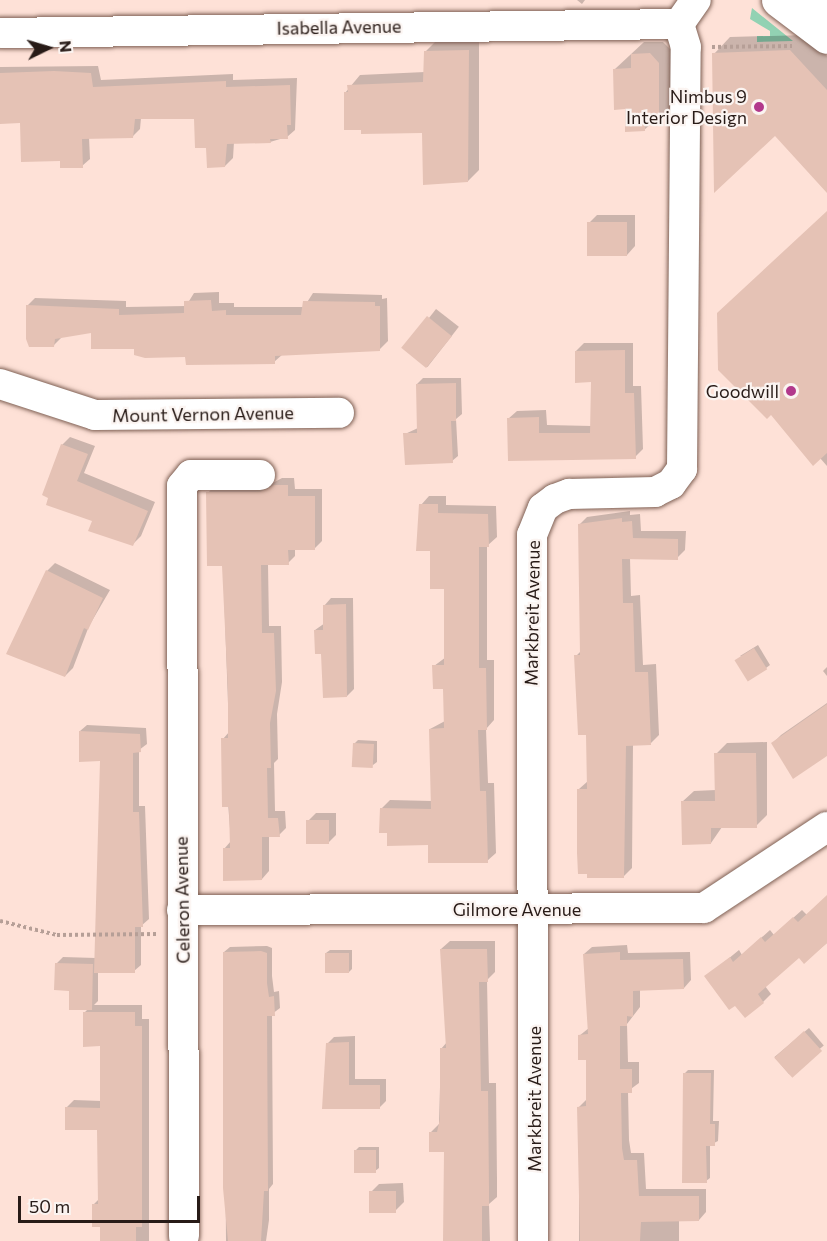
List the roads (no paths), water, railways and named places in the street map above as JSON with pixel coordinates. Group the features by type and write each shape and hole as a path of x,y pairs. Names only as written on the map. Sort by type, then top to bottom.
{"main road":[{"path":"778,0 815,42"},
{"path":"818,0 827,3"}],"street":[{"path":"679,24 696,0"},
{"name":"Isabella Avenue","path":"0,33 679,24"},
{"name":"Markbreit Avenue","path":"533,1241 534,909 531,698 536,520 543,508 570,494 655,492 671,484 685,458 686,47 679,24"},
{"name":"Mount Vernon Avenue","path":"0,384 103,415 339,413"},
{"name":"Celeron Avenue","path":"183,1236 184,563 182,486 185,479 191,475 260,475"},
{"name":"Gilmore Avenue","path":"182,922 534,909 704,908 827,827"}],"place":[{"name":"Nimbus 9 Interior Design","path":"759,107"},
{"name":"Goodwill","path":"791,391"}]}
